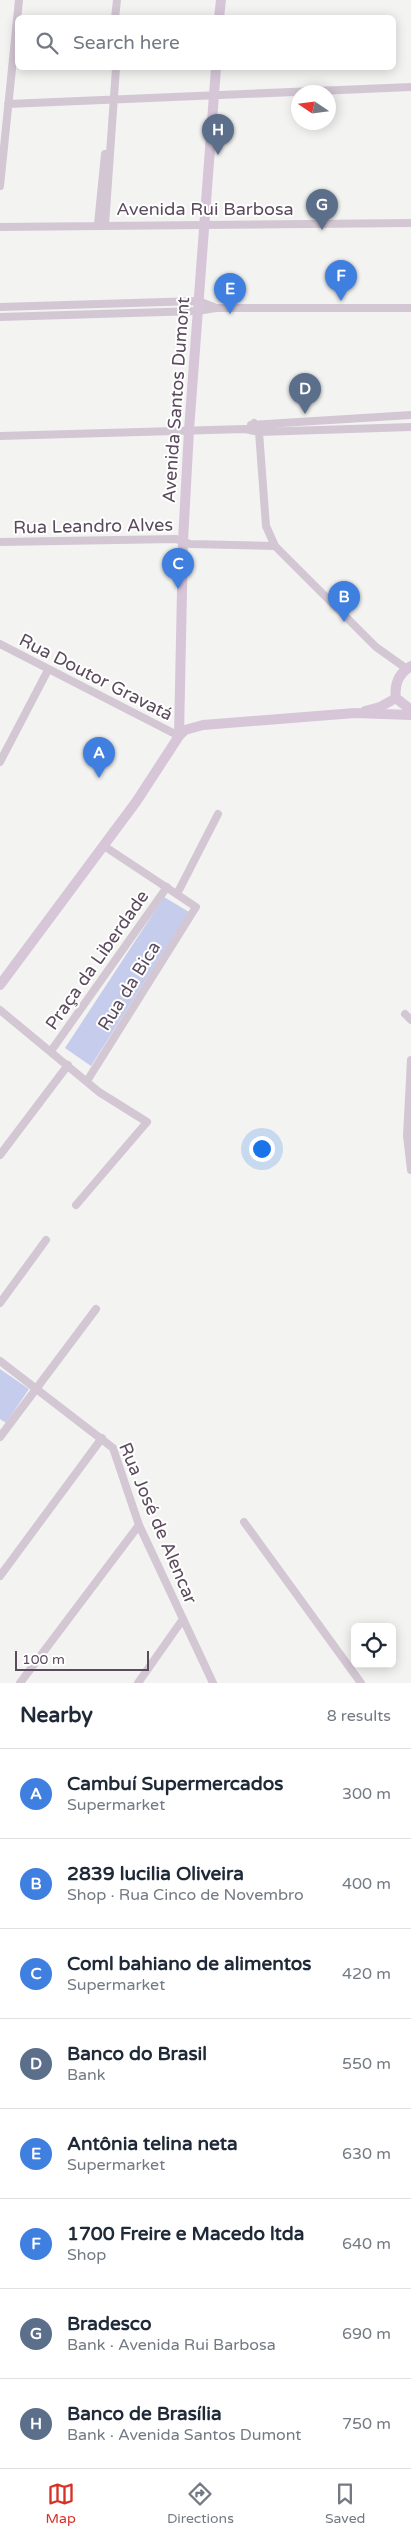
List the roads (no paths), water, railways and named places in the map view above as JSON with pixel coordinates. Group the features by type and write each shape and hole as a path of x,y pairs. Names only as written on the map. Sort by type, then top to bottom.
{"main road":[{"path":"219,15 221,0"},
{"name":"Avenida Santos Dumont","path":"179,736 183,541 189,430 216,70"},
{"path":"396,698 397,681 409,667"},
{"path":"355,714 380,707 396,698"},
{"path":"396,698 411,710"},
{"path":"0,985 104,846 185,730 203,725 355,714 411,715"}],"street":[{"path":"17,15 19,0"},
{"path":"115,15 117,0"},
{"path":"119,15 120,0"},
{"path":"0,186 15,38"},
{"path":"112,70 112,98"},
{"path":"102,224 116,70"},
{"path":"8,104 112,98 411,87"},
{"name":"Avenida Rui Barbosa","path":"0,227 102,224 411,223"},
{"path":"129,304 129,313"},
{"path":"0,307 129,304 216,308 411,308"},
{"path":"51,306 51,316"},
{"path":"0,317 129,313 198,306"},
{"path":"245,429 254,423 411,415"},
{"path":"254,423 260,432 266,526 275,546 376,647 409,667"},
{"path":"0,436 189,430 245,429 260,432 411,427"},
{"name":"Rua Leandro Alves","path":"0,542 176,539 190,544 275,546"},
{"name":"Rua Doutor Gravatá","path":"0,644 179,736"},
{"path":"0,762 48,670"},
{"path":"104,846 177,894 218,814"},
{"name":"Praça da Liberdade","path":"50,1051 167,887"},
{"name":"Rua da Bica","path":"87,1081 196,907 177,894"},
{"path":"0,1010 99,1092 147,1122 76,1205"},
{"path":"411,1060 407,1136 411,1170"},
{"path":"0,1155 68,1065"},
{"path":"0,1303 46,1240"},
{"path":"1,1433 96,1309"},
{"name":"Rua José de Alencar","path":"0,1361 113,1448 139,1525 213,1683"},
{"path":"0,1576 102,1438"},
{"path":"244,1522 361,1683"},
{"path":"20,1683 139,1525"},
{"path":"138,1683 183,1619"}],"place":[{"name":"Banco de Brasília","path":"218,155"},
{"name":"Bradesco","path":"322,230"},
{"name":"1700 Freire e Macedo ltda","path":"341,301"},
{"name":"Antônia telina neta","path":"230,314"},
{"name":"Banco do Brasil","path":"305,414"},
{"name":"Coml bahiano de alimentos","path":"178,589"},
{"name":"2839 lucilia Oliveira","path":"344,622"},
{"name":"Cambuí Supermercados","path":"99,778"}]}
